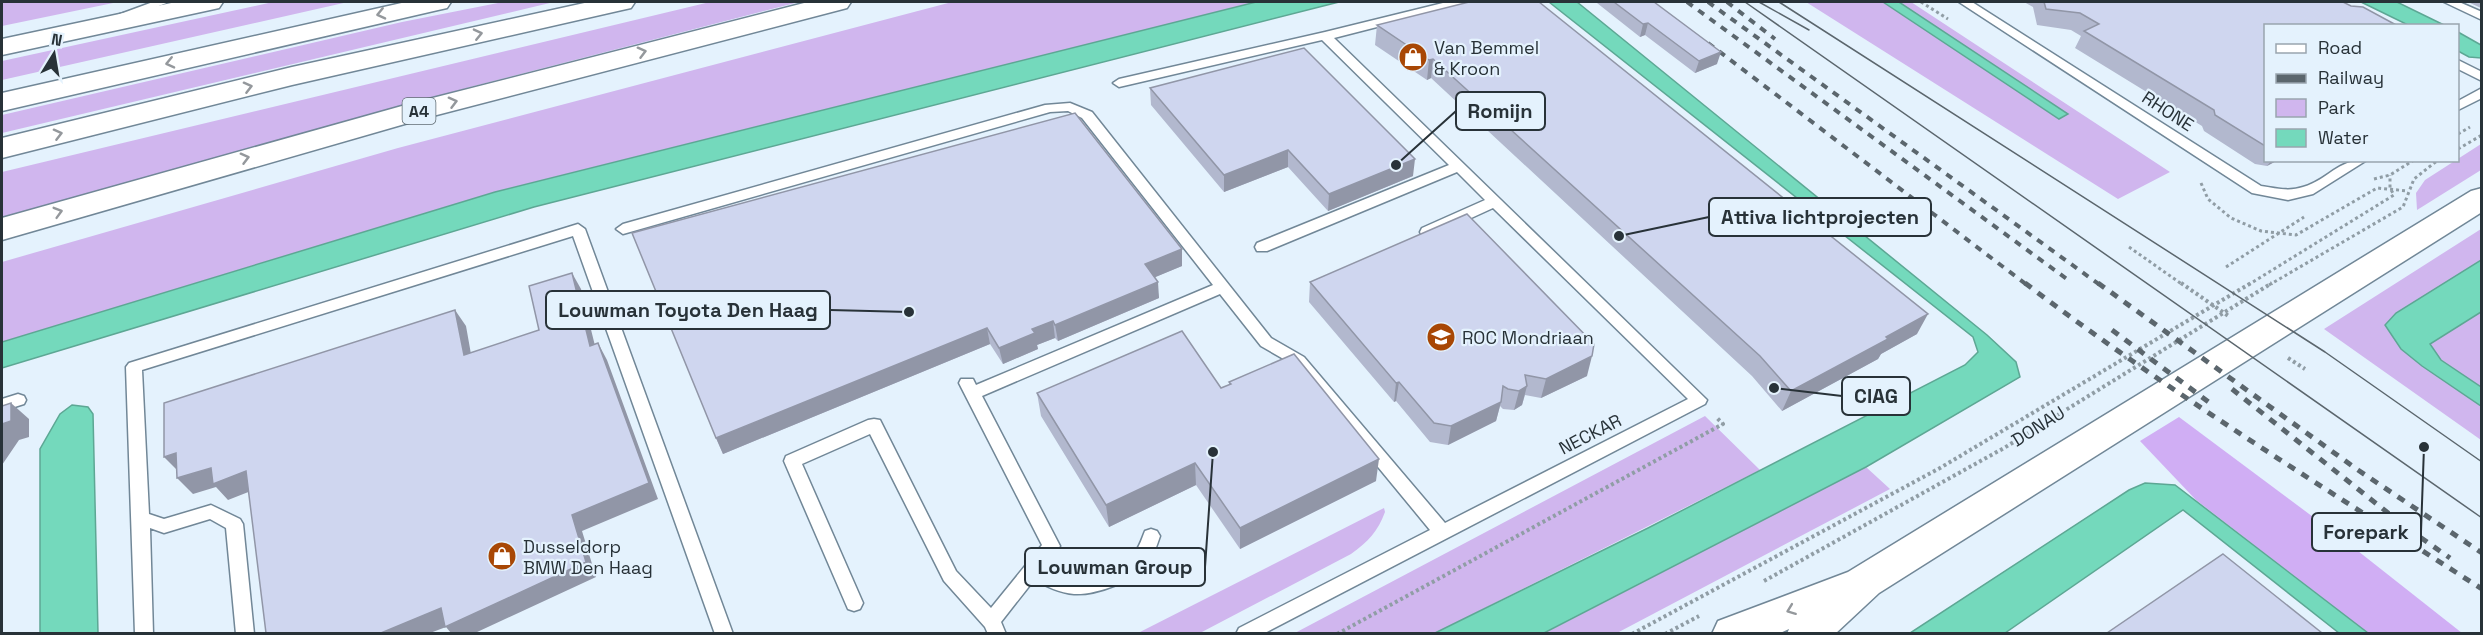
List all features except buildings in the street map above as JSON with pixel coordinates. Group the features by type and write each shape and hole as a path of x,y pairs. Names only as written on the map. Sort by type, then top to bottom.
{"main road":[{"path":"2,47 210,2"},
{"path":"2,102 438,2"},
{"path":"2,148 304,74 622,2"},
{"name":"A4","path":"2,229 207,168 569,70 838,2"},
{"path":"1807,633 1865,581 2481,198"},
{"path":"1718,623 1865,581"}],"lane":[{"path":"86,28 164,2"},
{"path":"1119,83 1325,36 1459,2"},
{"name":"RHONE","path":"1965,2 2257,190 2288,195 2308,190 2357,162"},
{"path":"2450,2 2481,17"},
{"path":"1325,36 1699,400"},
{"path":"2459,65 2481,77"},
{"path":"2459,105 2481,92"},
{"path":"623,229 1050,108 1070,107 1088,115 1266,342 1299,361 1442,532"},
{"path":"1262,247 1460,166"},
{"path":"1418,236 1495,201"},
{"path":"144,633 134,367 578,230 724,633"},
{"path":"854,603 792,461 874,425 950,576 994,627 1031,570 1051,546 970,388 1221,287"},
{"path":"2,405 18,400"},
{"name":"NECKAR","path":"1245,633 1699,400"},
{"path":"141,518 164,526 211,512 234,524 245,633"},
{"path":"1031,570 1048,580 1079,586 1104,580 1129,570 1143,556 1151,536"}],"path":[{"path":"2459,148 2481,135"},
{"name":"DONAU","path":"1754,587 2004,448 2222,312 2403,207 2411,181 2416,174 2436,162"},
{"path":"1632,633 1814,538 1982,444 2293,258 2394,195 2390,188 2390,175"},
{"path":"2129,247 2208,302"},
{"path":"2226,267 2237,260"},
{"path":"1337,633 1723,424 1699,400"},
{"path":"1665,633 1718,623"}],"green space":[{"path":"2,2 118,2 2,26"},
{"path":"273,2 348,2 2,80 2,61"},
{"path":"503,2 554,2 2,133 2,115 402,22"},
{"path":"710,2 799,2 474,86 2,217 2,172"},
{"path":"952,2 1256,2 495,192 2,342 2,262 398,148"},
{"path":"1806,2 1883,2 2059,119 2068,114 1899,2 1911,2 2170,172 2118,199"},
{"path":"2481,144 2481,170 2417,210 2416,193 2425,180 2453,162 2459,162 2459,158"},
{"path":"2481,229 2481,260 2396,313 2385,325 2401,349 2481,406 2481,440 2324,329"},
{"path":"2481,312 2481,387 2441,360 2430,344"},
{"path":"1705,416 1760,470 1435,633 1293,634"},
{"path":"1866,467 1890,489 1617,633 1543,634"},
{"path":"1384,508 1385,512 1376,530 1351,554 1200,633 1138,633"}],"shaded area":[{"path":"2179,417 2344,540 2462,633 2368,633 2196,500 2140,441"}],"water":[{"path":"1256,2 1339,2 534,207 2,368 2,342 495,192"},
{"path":"1549,2 1577,2 1987,335 2016,362 2020,377 1866,467 1544,633 1435,633 1648,528 1965,365 1978,352 1973,337"},
{"path":"1883,2 1899,2 2068,114 2059,119"},
{"path":"2361,2 2397,2 2442,24 2406,24"},
{"path":"2459,33 2481,45 2481,58 2469,57 2459,52"},
{"path":"2481,260 2481,312 2430,344 2441,360 2481,387 2481,406 2401,349 2385,325 2396,313"},
{"path":"72,405 88,407 93,414 98,633 40,633 40,449 60,414"},
{"path":"2145,483 2175,485 2368,633 2339,633 2183,510 2005,633 1910,633 2129,490"}],"tram line":[{"path":"1745,2 2482,518"},
{"path":"1759,2 1809,30"},
{"path":"1779,2 2325,352 2482,462"}],"railway":[{"path":"1687,2 2071,282"},
{"path":"1708,2 2100,285"},
{"path":"1727,2 1775,39"},
{"path":"1708,43 2027,285"},
{"path":"2025,283 2136,364 2308,478 2482,589"},
{"path":"2098,283 2358,470 2482,553"},
{"path":"2112,330 2210,403"},
{"path":"2232,389 2407,528 2450,558"}],"place":[{"name":"Van Bemmel & Kroon","path":"1413,57"},
{"name":"Romijn","path":"1396,165"},
{"name":"Attiva lichtprojecten","path":"1619,236"},
{"name":"Louwman Toyota Den Haag","path":"909,312"},
{"name":"ROC Mondriaan","path":"1441,337"},
{"name":"CIAG","path":"1774,388"},
{"name":"Forepark","path":"2424,447"},
{"name":"Louwman Group","path":"1213,452"},
{"name":"Dusseldorp BMW Den Haag","path":"502,556"}]}
